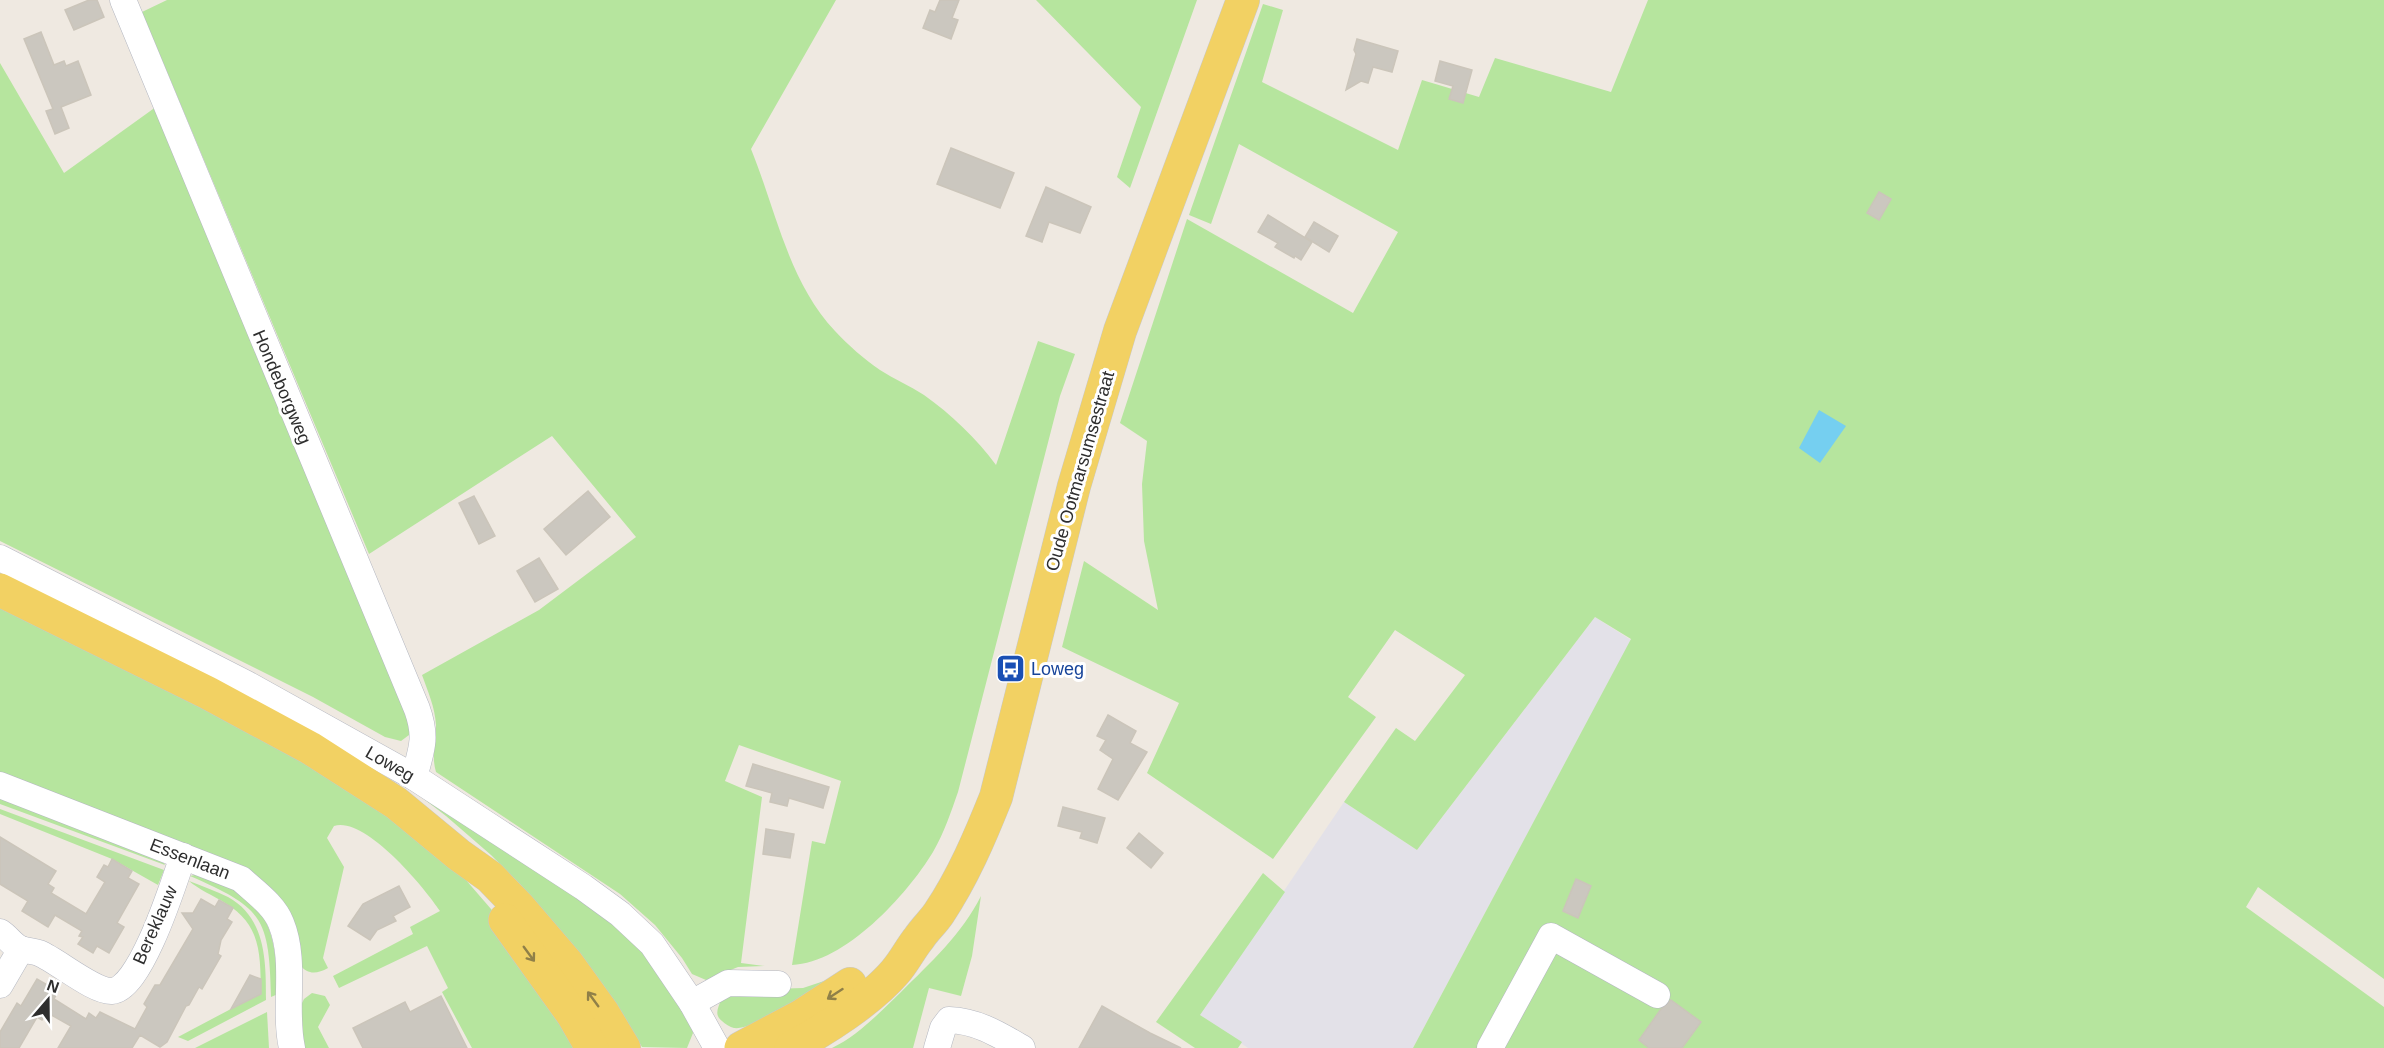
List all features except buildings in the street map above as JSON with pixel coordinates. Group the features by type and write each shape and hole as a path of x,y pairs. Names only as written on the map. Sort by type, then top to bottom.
{"main road":[{"name":"Oude Ootmarsumsestraat","path":"791,1048 815,1035 860,1004 895,973 939,914 965,869 996,797 1074,486 1120,331 1243,0"},
{"path":"0,590 208,693 310,748 396,803 459,855 490,877 567,963 603,1013 624,1048"},
{"path":"459,855 471,877 573,1015 592,1048"},
{"name":"Oude Ootmarsumsestraat","path":"741,1048 801,1016 919,938"}],"street":[{"name":"Hondeborgweg","path":"123,0 417,709 423,727 422,749 414,777"},
{"name":"Loweg","path":"0,558 247,684 414,777 582,887 620,914 652,944 692,1003 717,1048"},
{"name":"Essenlaan","path":"0,785 241,879 265,900 281,922 287,948 292,1048"},
{"name":"Bereklauw","path":"0,932 21,949 40,954 105,990 114,991 121,988 143,957 156,932 183,856"},
{"path":"1490,1048 1551,936 1658,995"},
{"path":"0,985 21,949"},
{"path":"692,1003 728,983 778,984"},
{"path":"937,1048 943,1028 949,1020 964,1021 985,1027 1022,1048"}],"shaded area":[{"path":"1595,617 1631,640 1413,1048 1248,1048 1200,1015 1344,802 1417,850"}],"green space":[{"path":"167,0 836,0 751,149 794,268 819,311 856,352 885,373 924,395 954,419 972,436 996,465 1038,341 1075,354 1060,396 958,792 950,815 941,837 922,869 891,906 853,940 833,953 792,965 812,841 825,844 841,781 739,745 725,781 762,797 741,963 765,966 738,967 706,980 692,974 655,925 620,894 436,772 435,718 422,675 539,610 636,537 552,436 369,554 142,12"},
{"path":"1036,0 1197,0 1130,188 1117,177 1141,107"},
{"path":"1648,0 2384,0 2384,979 2258,887 2246,907 2384,1007 2384,1048 1413,1048 1631,639 1595,617 1417,850 1344,802 1396,728 1415,741 1465,675 1395,630 1348,697 1376,717 1273,859 1147,773 1179,703 1062,647 1084,561 1158,610 1144,541 1142,484 1147,441 1120,423 1187,219 1353,313 1398,232 1239,144 1211,224 1189,215 1263,4 1283,10 1262,82 1398,150 1422,80 1479,97 1495,58 1611,92"},
{"path":"0,63 64,173 160,104 413,732 401,741 385,737 313,697 0,541"},
{"path":"0,601 315,762 453,865 491,909 587,1048 472,1048 442,992 448,988 427,946 339,988 333,976 413,934 410,927 440,911 393,856 361,832 347,826 334,826 327,838 344,867 323,958 328,968 313,972 306,971 300,965 273,891 256,875 226,860 0,772"},
{"path":"377,763 491,835 639,941 691,1019 693,1033 687,1048 642,1047 624,1018 520,884 446,816"},
{"path":"0,796 162,860 165,865 0,804"},
{"path":"0,809 164,870 158,885 112,859 0,814"},
{"path":"1263,873 1285,892 1200,1015 1242,1042 1238,1048 1195,1048 1156,1022"},
{"path":"199,874 234,888 258,909 271,934 278,994 271,997 268,949 264,932 257,918 233,897 190,876"},
{"path":"189,881 228,897 250,916 257,929 264,956 266,1000 188,1041 178,1037 261,993 259,954 252,931 246,921 225,903"},
{"path":"981,896 972,956 961,996 929,988 913,1048 832,1048 869,1023 923,970 965,923"},
{"path":"836,977 770,1016 743,1027 731,1027 718,1016 717,1011 721,1000 742,990 803,988"},
{"path":"312,993 325,996 330,1005 318,1027 329,1048 303,1048 301,1005 304,999"},
{"path":"267,1012 269,1048 195,1048"}],"water":[{"path":"1819,410 1846,426 1820,463 1799,448"}],"place":[{"name":"Loweg","path":"1010,669"}]}
